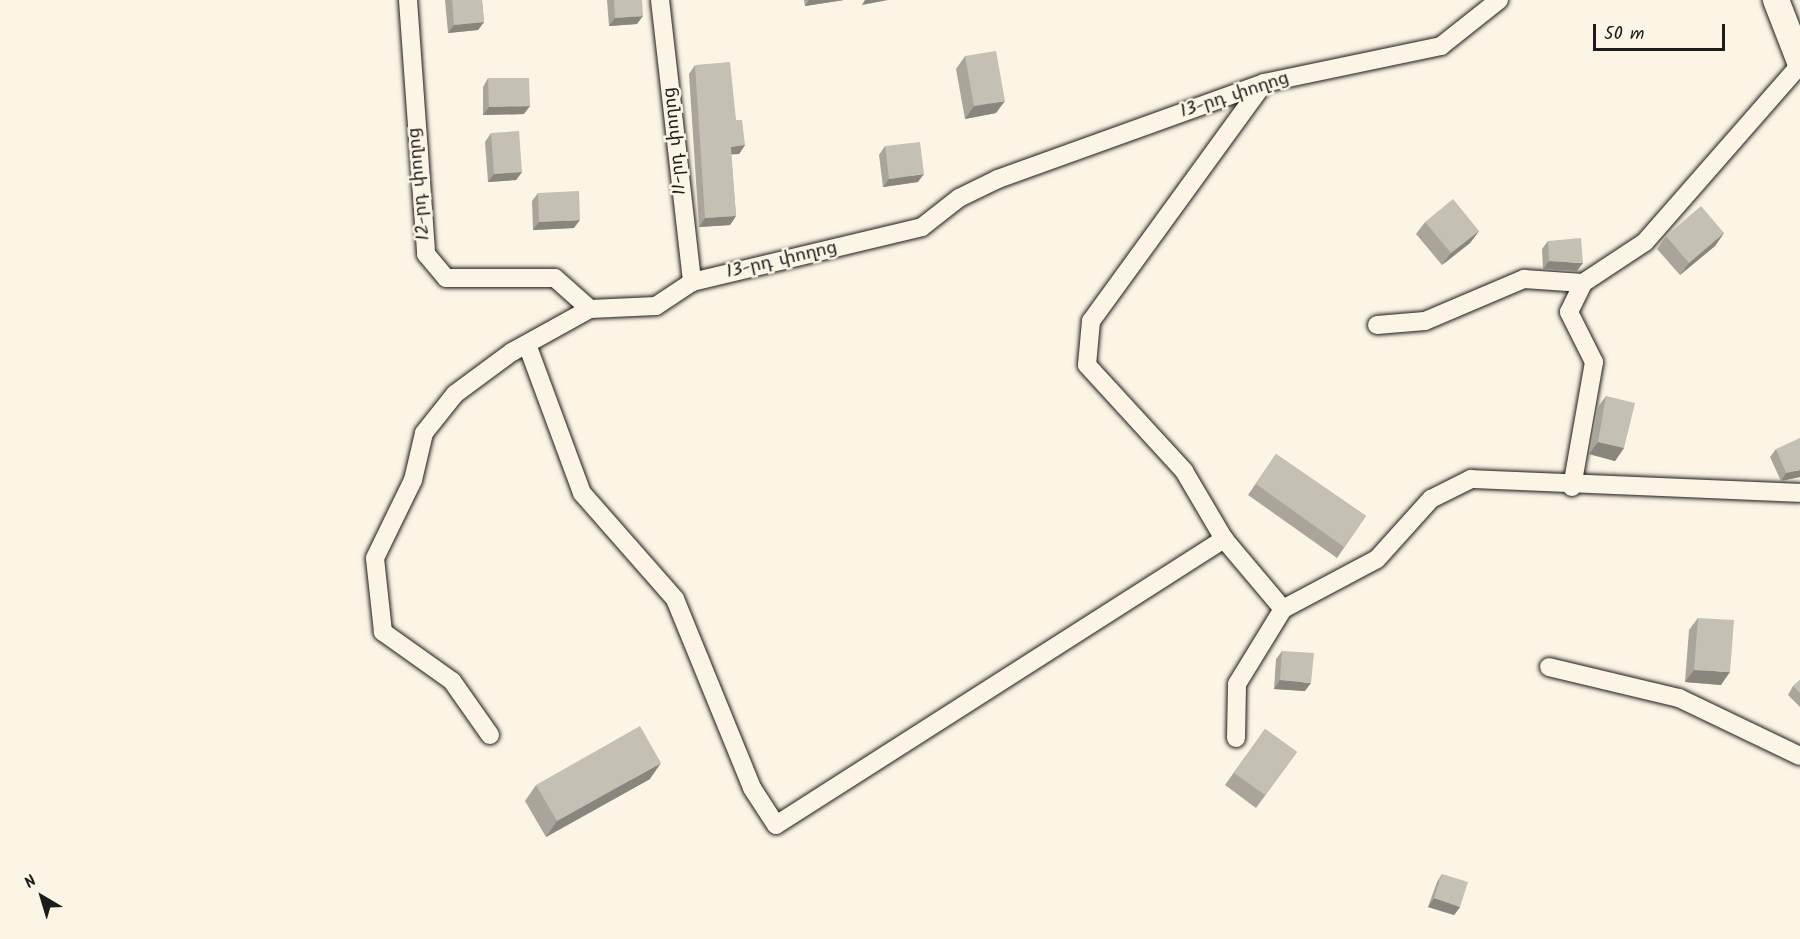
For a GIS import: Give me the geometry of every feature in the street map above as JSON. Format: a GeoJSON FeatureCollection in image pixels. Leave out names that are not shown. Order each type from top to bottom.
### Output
{"type":"FeatureCollection","features":[{"type":"Feature","properties":{"kind":"main road"},"geometry":{"type":"LineString","coordinates":[[1776,0],[1793,26],[1800,64]]}},
{"type":"Feature","properties":{"kind":"street","name":"12-րդ փողոց"},"geometry":{"type":"LineString","coordinates":[[408,0],[426,254],[446,278],[555,278],[590,309]]}},
{"type":"Feature","properties":{"kind":"street","name":"11-րդ փողոց"},"geometry":{"type":"LineString","coordinates":[[660,0],[692,282]]}},
{"type":"Feature","properties":{"kind":"street","name":"13-րդ փողոց"},"geometry":{"type":"LineString","coordinates":[[490,735],[452,681],[383,632],[375,558],[413,480],[424,433],[455,394],[512,352],[528,347],[590,309],[656,306],[692,282],[922,227],[959,198],[998,179],[1264,83],[1441,46],[1499,0]]}},
{"type":"Feature","properties":{"kind":"street"},"geometry":{"type":"LineString","coordinates":[[1572,487],[1594,362],[1569,312],[1583,283],[1646,242],[1800,64]]}},
{"type":"Feature","properties":{"kind":"street"},"geometry":{"type":"LineString","coordinates":[[1264,83],[1091,321],[1087,365],[1184,471],[1224,539],[1283,609]]}},
{"type":"Feature","properties":{"kind":"street"},"geometry":{"type":"LineString","coordinates":[[1377,325],[1425,321],[1524,279],[1583,283]]}},
{"type":"Feature","properties":{"kind":"street"},"geometry":{"type":"LineString","coordinates":[[528,347],[582,493],[675,599],[752,788],[776,825],[1224,539]]}},
{"type":"Feature","properties":{"kind":"street"},"geometry":{"type":"LineString","coordinates":[[1236,738],[1237,684],[1283,609],[1377,558],[1431,499],[1471,479],[1572,487],[1800,493]]}},
{"type":"Feature","properties":{"kind":"street"},"geometry":{"type":"LineString","coordinates":[[1549,667],[1680,699],[1800,756]]}},
{"type":"Feature","properties":{"kind":"building"},"geometry":{"type":"Polygon","coordinates":[[[452,0],[482,0],[484,22],[454,25],[452,0]]]}},
{"type":"Feature","properties":{"kind":"building"},"geometry":{"type":"Polygon","coordinates":[[[614,0],[642,0],[643,16],[615,18],[614,0]]]}},
{"type":"Feature","properties":{"kind":"building"},"geometry":{"type":"Polygon","coordinates":[[[996,51],[1005,101],[974,106],[965,56],[996,51]]]}},
{"type":"Feature","properties":{"kind":"building"},"geometry":{"type":"Polygon","coordinates":[[[730,62],[736,120],[742,120],[745,145],[731,147],[736,216],[705,218],[695,65],[730,62]]]}},
{"type":"Feature","properties":{"kind":"building"},"geometry":{"type":"Polygon","coordinates":[[[488,78],[529,78],[530,106],[489,107],[488,78]]]}},
{"type":"Feature","properties":{"kind":"building"},"geometry":{"type":"Polygon","coordinates":[[[519,131],[522,172],[494,174],[491,133],[519,131]]]}},
{"type":"Feature","properties":{"kind":"building"},"geometry":{"type":"Polygon","coordinates":[[[920,142],[924,174],[889,179],[885,146],[920,142]]]}},
{"type":"Feature","properties":{"kind":"building"},"geometry":{"type":"Polygon","coordinates":[[[579,191],[580,220],[539,222],[538,193],[579,191]]]}},
{"type":"Feature","properties":{"kind":"building"},"geometry":{"type":"Polygon","coordinates":[[[1453,199],[1479,231],[1451,253],[1425,222],[1453,199]]]}},
{"type":"Feature","properties":{"kind":"building"},"geometry":{"type":"Polygon","coordinates":[[[1701,206],[1724,233],[1689,263],[1666,236],[1701,206]]]}},
{"type":"Feature","properties":{"kind":"building"},"geometry":{"type":"Polygon","coordinates":[[[1581,238],[1583,263],[1549,261],[1548,241],[1581,238]]]}},
{"type":"Feature","properties":{"kind":"building"},"geometry":{"type":"Polygon","coordinates":[[[1606,396],[1635,403],[1624,448],[1598,442],[1606,396]]]}},
{"type":"Feature","properties":{"kind":"building"},"geometry":{"type":"Polygon","coordinates":[[[1800,438],[1800,470],[1786,473],[1776,449],[1800,438]]]}},
{"type":"Feature","properties":{"kind":"building"},"geometry":{"type":"Polygon","coordinates":[[[1276,454],[1366,516],[1344,547],[1256,484],[1276,454]]]}},
{"type":"Feature","properties":{"kind":"building"},"geometry":{"type":"Polygon","coordinates":[[[1698,618],[1734,620],[1730,672],[1694,670],[1698,618]]]}},
{"type":"Feature","properties":{"kind":"building"},"geometry":{"type":"Polygon","coordinates":[[[1282,651],[1314,653],[1311,683],[1280,680],[1282,651]]]}},
{"type":"Feature","properties":{"kind":"building"},"geometry":{"type":"Polygon","coordinates":[[[1800,680],[1800,693],[1793,686],[1800,680]]]}},
{"type":"Feature","properties":{"kind":"building"},"geometry":{"type":"Polygon","coordinates":[[[640,726],[661,763],[557,821],[536,785],[640,726]]]}},
{"type":"Feature","properties":{"kind":"building"},"geometry":{"type":"Polygon","coordinates":[[[1265,729],[1297,752],[1265,795],[1234,773],[1265,729]]]}},
{"type":"Feature","properties":{"kind":"building"},"geometry":{"type":"Polygon","coordinates":[[[1442,874],[1468,882],[1460,907],[1434,898],[1442,874]]]}}]}
